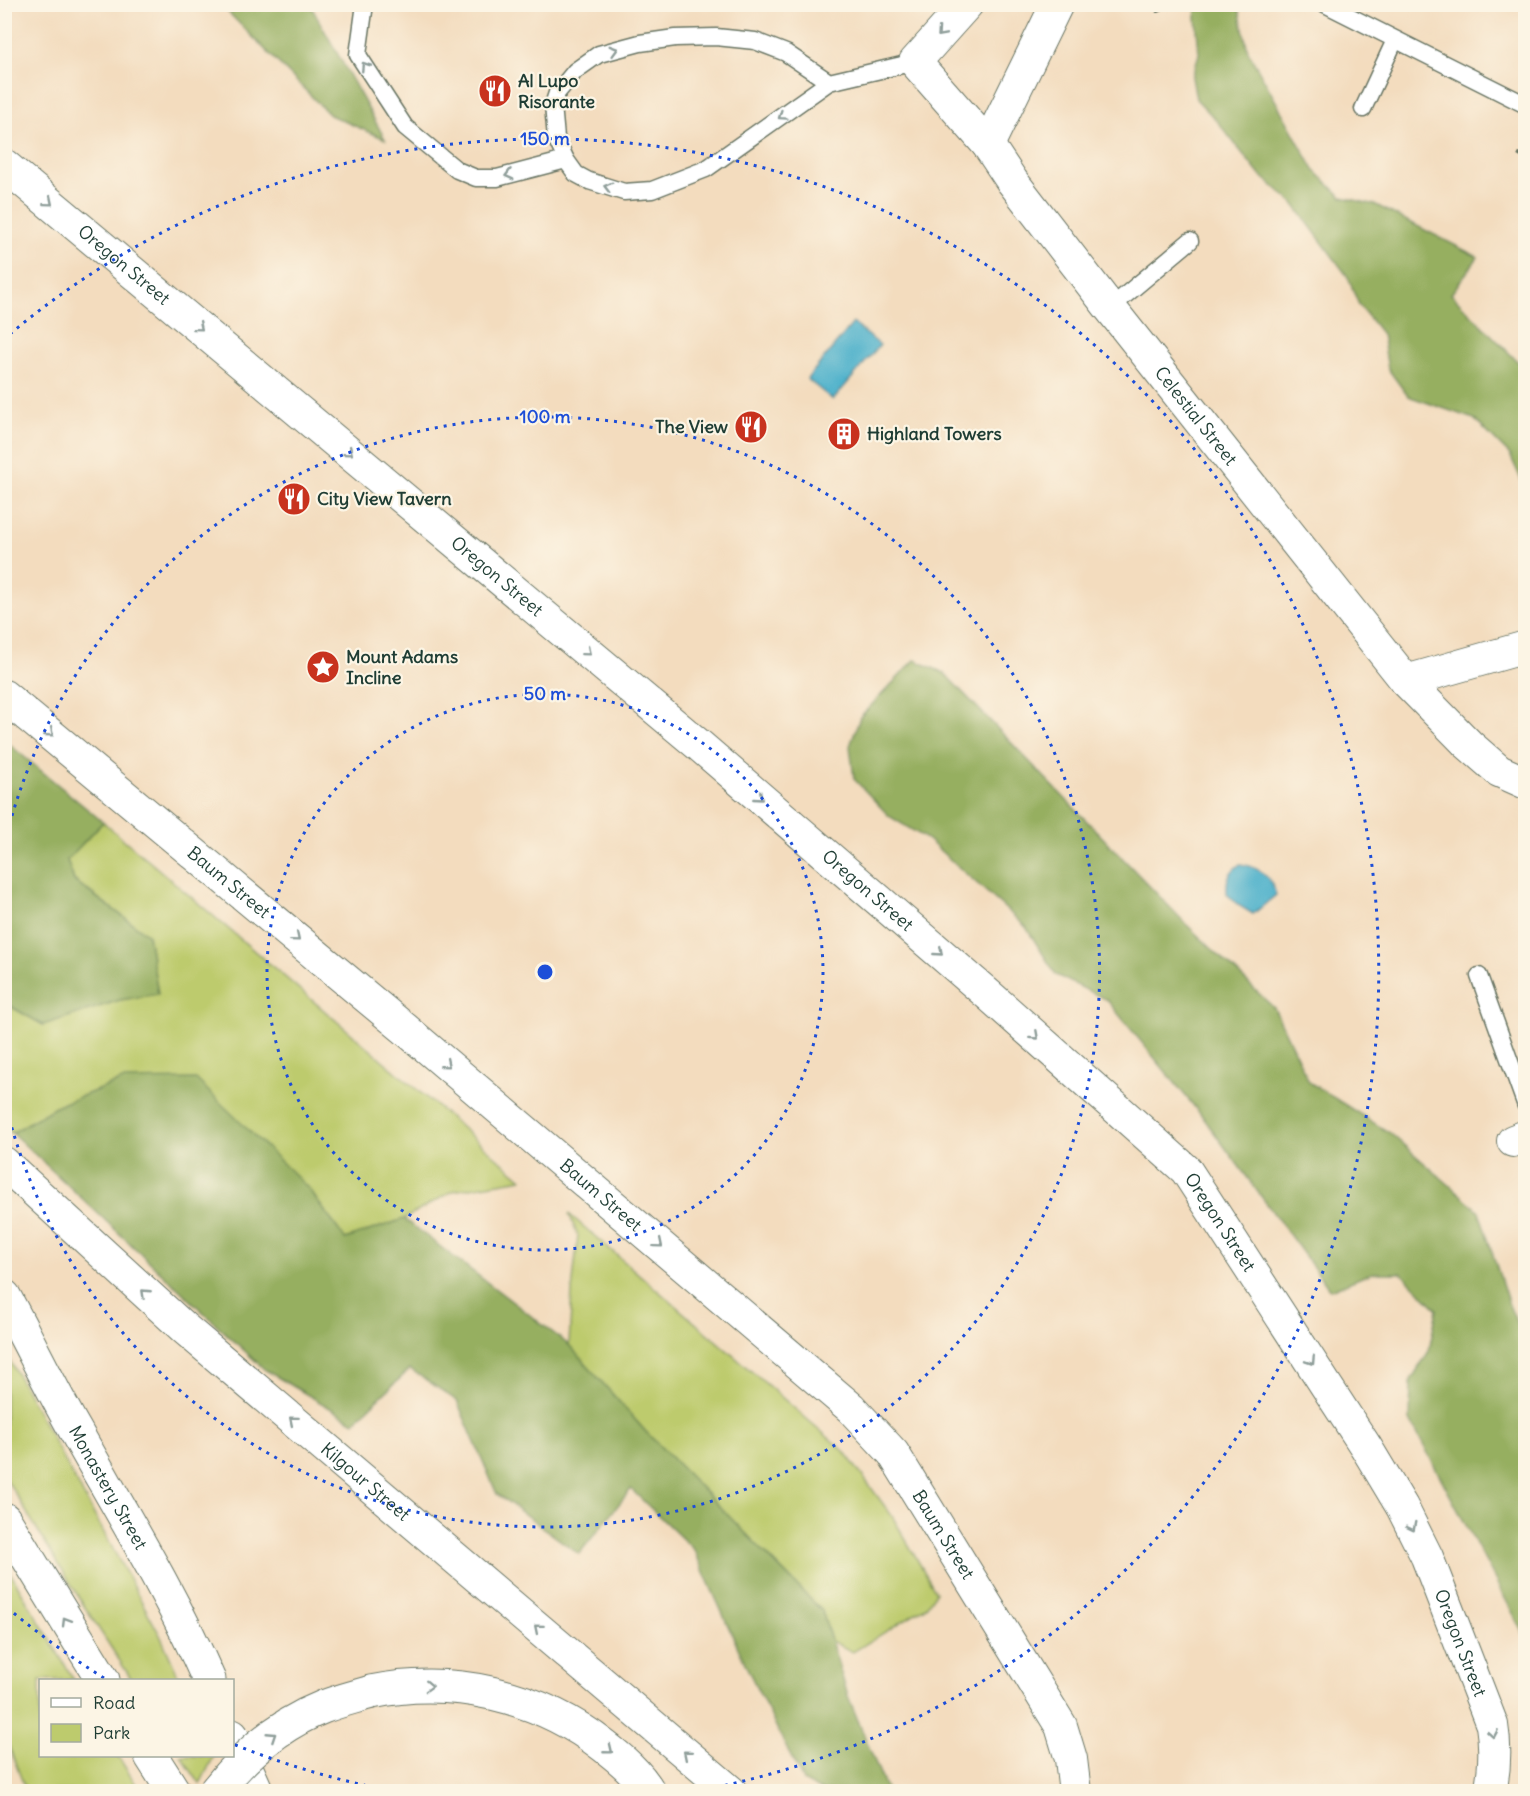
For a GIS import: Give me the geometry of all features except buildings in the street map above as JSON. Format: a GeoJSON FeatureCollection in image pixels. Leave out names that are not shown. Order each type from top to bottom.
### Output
{"type":"FeatureCollection","features":[{"type":"Feature","properties":{"kind":"main road","name":"Monastery Street"},"geometry":{"type":"LineString","coordinates":[[4,1296],[73,1428],[132,1529],[192,1642],[209,1679]]}},
{"type":"Feature","properties":{"kind":"main road"},"geometry":{"type":"LineString","coordinates":[[4,1520],[100,1675]]}},
{"type":"Feature","properties":{"kind":"main road"},"geometry":{"type":"LineString","coordinates":[[215,1791],[255,1749],[283,1729],[322,1707],[371,1692],[398,1687],[456,1687],[522,1700],[559,1716],[596,1739],[628,1766],[649,1791]]}},
{"type":"Feature","properties":{"kind":"main road"},"geometry":{"type":"LineString","coordinates":[[234,1740],[257,1791]]}},
{"type":"Feature","properties":{"kind":"main road"},"geometry":{"type":"LineString","coordinates":[[152,1757],[174,1791]]}},
{"type":"Feature","properties":{"kind":"street"},"geometry":{"type":"LineString","coordinates":[[915,62],[967,4]]}},
{"type":"Feature","properties":{"kind":"street"},"geometry":{"type":"LineString","coordinates":[[988,145],[1057,4]]}},
{"type":"Feature","properties":{"kind":"street","name":"Celestial Street"},"geometry":{"type":"LineString","coordinates":[[915,62],[988,145],[1012,181],[1110,308],[1406,681],[1468,744],[1499,771],[1526,783]]}},
{"type":"Feature","properties":{"kind":"street","name":"Oregon Street"},"geometry":{"type":"LineString","coordinates":[[4,165],[700,746],[991,997],[1186,1170],[1366,1447],[1402,1507],[1427,1557],[1492,1725],[1496,1760],[1490,1791]]}},
{"type":"Feature","properties":{"kind":"street"},"geometry":{"type":"LineString","coordinates":[[1406,681],[1526,647]]}},
{"type":"Feature","properties":{"kind":"street","name":"Baum Street"},"geometry":{"type":"LineString","coordinates":[[4,696],[413,1035],[842,1400],[873,1430],[893,1453],[1061,1725],[1071,1759],[1075,1791]]}},
{"type":"Feature","properties":{"kind":"street","name":"Kilgour Street"},"geometry":{"type":"LineString","coordinates":[[4,1163],[185,1329],[731,1791]]}},
{"type":"Feature","properties":{"kind":"lane"},"geometry":{"type":"LineString","coordinates":[[365,4],[358,55],[405,127],[457,170],[476,178],[497,178],[566,160]]}},
{"type":"Feature","properties":{"kind":"lane"},"geometry":{"type":"LineString","coordinates":[[1325,4],[1526,105]]}},
{"type":"Feature","properties":{"kind":"lane"},"geometry":{"type":"LineString","coordinates":[[830,82],[786,53],[755,41],[716,37],[675,38],[640,43],[600,54],[575,71],[557,93],[553,105],[556,138],[566,160],[576,174],[598,185],[624,192],[652,190],[706,169],[830,82],[915,62]]}},
{"type":"Feature","properties":{"kind":"lane"},"geometry":{"type":"LineString","coordinates":[[1364,109],[1395,40]]}},
{"type":"Feature","properties":{"kind":"lane"},"geometry":{"type":"LineString","coordinates":[[1110,308],[1190,241]]}},
{"type":"Feature","properties":{"kind":"lane"},"geometry":{"type":"LineString","coordinates":[[1479,976],[1526,1106]]}},
{"type":"Feature","properties":{"kind":"path"},"geometry":{"type":"LineString","coordinates":[[1151,4],[1157,11],[1177,4]]}},
{"type":"Feature","properties":{"kind":"path"},"geometry":{"type":"LineString","coordinates":[[1519,157],[1526,144]]}},
{"type":"Feature","properties":{"kind":"green space"},"geometry":{"type":"Polygon","coordinates":[[[221,5],[313,5],[312,8],[385,139],[330,115],[221,5]]]}},
{"type":"Feature","properties":{"kind":"green space"},"geometry":{"type":"Polygon","coordinates":[[[1195,5],[1238,5],[1248,51],[1314,170],[1342,197],[1376,205],[1478,257],[1451,294],[1525,369],[1525,488],[1510,455],[1474,419],[1408,396],[1388,369],[1382,334],[1359,305],[1348,277],[1293,203],[1258,173],[1217,121],[1196,99],[1192,77],[1199,54],[1195,5]]]}},
{"type":"Feature","properties":{"kind":"green space"},"geometry":{"type":"Polygon","coordinates":[[[915,660],[944,673],[1188,926],[1274,1008],[1309,1082],[1390,1133],[1479,1211],[1509,1305],[1525,1342],[1525,1636],[1410,1420],[1411,1380],[1429,1351],[1437,1309],[1401,1273],[1372,1273],[1330,1290],[1202,1116],[1107,1000],[1056,975],[1026,927],[927,839],[889,816],[854,779],[850,746],[860,717],[915,660]]]}},
{"type":"Feature","properties":{"kind":"green space"},"geometry":{"type":"Polygon","coordinates":[[[5,741],[103,822],[67,860],[74,881],[148,935],[158,994],[120,1000],[43,1025],[5,1003],[5,741]]]}},
{"type":"Feature","properties":{"kind":"green space"},"geometry":{"type":"Polygon","coordinates":[[[103,822],[522,1179],[453,1191],[404,1219],[345,1239],[308,1188],[123,1080],[57,1106],[12,1133],[5,1127],[4,1003],[43,1025],[120,1000],[158,994],[148,935],[74,880],[67,860],[103,822]]]}},
{"type":"Feature","properties":{"kind":"green space"},"geometry":{"type":"Polygon","coordinates":[[[196,1079],[308,1188],[345,1239],[404,1219],[569,1345],[646,1432],[822,1611],[848,1696],[887,1791],[822,1791],[803,1781],[748,1670],[694,1550],[631,1489],[579,1554],[497,1494],[457,1401],[410,1369],[354,1422],[265,1370],[12,1133],[57,1106],[123,1080],[196,1079]]]}},
{"type":"Feature","properties":{"kind":"green space"},"geometry":{"type":"Polygon","coordinates":[[[569,1214],[844,1451],[892,1516],[936,1592],[927,1606],[853,1652],[831,1641],[822,1611],[646,1432],[569,1345],[578,1236],[569,1214]]]}},
{"type":"Feature","properties":{"kind":"green space"},"geometry":{"type":"Polygon","coordinates":[[[5,1352],[160,1635],[180,1679],[131,1679],[5,1477],[5,1352]]]}},
{"type":"Feature","properties":{"kind":"green space"},"geometry":{"type":"Polygon","coordinates":[[[5,1564],[73,1679],[39,1679],[39,1757],[119,1757],[140,1791],[26,1791],[5,1736],[5,1564]]]}},
{"type":"Feature","properties":{"kind":"green space"},"geometry":{"type":"Polygon","coordinates":[[[182,1757],[214,1757],[200,1784],[182,1757]]]}},
{"type":"Feature","properties":{"kind":"water"},"geometry":{"type":"Polygon","coordinates":[[[853,323],[880,345],[833,400],[807,379],[853,323]]]}},
{"type":"Feature","properties":{"kind":"water"},"geometry":{"type":"Polygon","coordinates":[[[1240,864],[1253,867],[1268,878],[1276,895],[1253,914],[1238,905],[1227,894],[1229,877],[1240,864]]]}},
{"type":"Feature","properties":{"kind":"place","name":"Al Lupo Risorante"},"geometry":{"type":"Point","coordinates":[495,91]}},
{"type":"Feature","properties":{"kind":"place","name":"The View"},"geometry":{"type":"Point","coordinates":[751,427]}},
{"type":"Feature","properties":{"kind":"place","name":"Highland Towers"},"geometry":{"type":"Point","coordinates":[844,434]}},
{"type":"Feature","properties":{"kind":"place","name":"City View Tavern"},"geometry":{"type":"Point","coordinates":[294,499]}},
{"type":"Feature","properties":{"kind":"place","name":"Mount Adams Incline"},"geometry":{"type":"Point","coordinates":[323,667]}}]}
